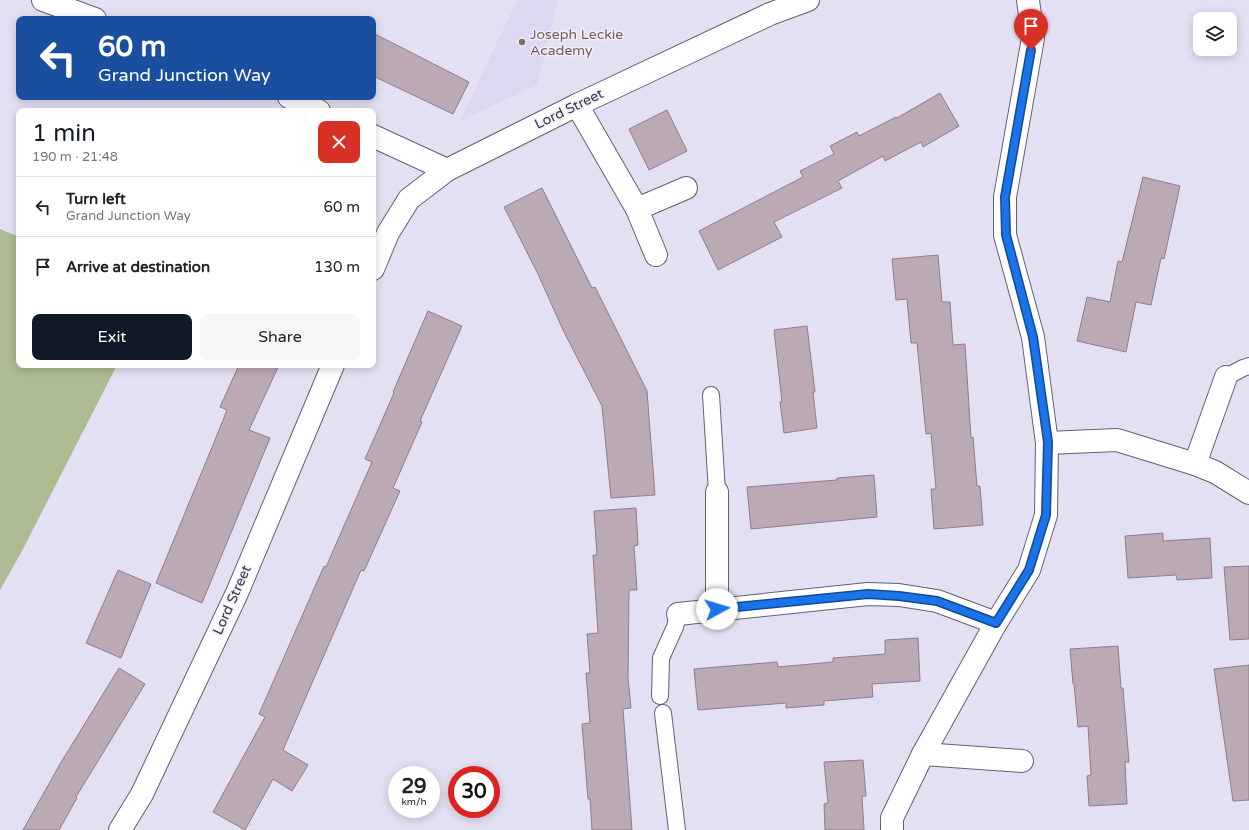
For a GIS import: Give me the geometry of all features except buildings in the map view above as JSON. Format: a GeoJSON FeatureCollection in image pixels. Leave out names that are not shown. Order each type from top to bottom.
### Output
{"type":"FeatureCollection","features":[{"type":"Feature","properties":{"kind":"street"},"geometry":{"type":"LineString","coordinates":[[43,0],[87,16]]}},
{"type":"Feature","properties":{"kind":"street","name":"Lord Street"},"geometry":{"type":"LineString","coordinates":[[376,261],[388,233],[409,200],[447,170],[576,105],[770,14],[808,0]]}},
{"type":"Feature","properties":{"kind":"street"},"geometry":{"type":"LineString","coordinates":[[892,830],[892,818],[923,754],[996,623],[1029,570],[1046,515],[1048,442],[1033,337],[1006,235],[1005,197],[1033,38],[1028,0]]}},
{"type":"Feature","properties":{"kind":"street"},"geometry":{"type":"LineString","coordinates":[[295,100],[313,108]]}},
{"type":"Feature","properties":{"kind":"street"},"geometry":{"type":"LineString","coordinates":[[576,105],[637,209],[656,255]]}},
{"type":"Feature","properties":{"kind":"street"},"geometry":{"type":"LineString","coordinates":[[376,137],[447,170]]}},
{"type":"Feature","properties":{"kind":"street"},"geometry":{"type":"LineString","coordinates":[[637,209],[686,188]]}},
{"type":"Feature","properties":{"kind":"street","name":"Lord Street"},"geometry":{"type":"LineString","coordinates":[[120,830],[142,794],[237,593],[331,368]]}},
{"type":"Feature","properties":{"kind":"street"},"geometry":{"type":"LineString","coordinates":[[1195,464],[1226,377]]}},
{"type":"Feature","properties":{"kind":"street"},"geometry":{"type":"LineString","coordinates":[[1048,442],[1116,440],[1195,464],[1215,472],[1249,493]]}},
{"type":"Feature","properties":{"kind":"street"},"geometry":{"type":"LineString","coordinates":[[717,492],[717,609]]}},
{"type":"Feature","properties":{"kind":"street"},"geometry":{"type":"LineString","coordinates":[[678,614],[868,594],[937,601],[996,623]]}},
{"type":"Feature","properties":{"kind":"street"},"geometry":{"type":"LineString","coordinates":[[923,754],[1022,761]]}},
{"type":"Feature","properties":{"kind":"lane"},"geometry":{"type":"LineString","coordinates":[[1226,377],[1249,366]]}},
{"type":"Feature","properties":{"kind":"lane"},"geometry":{"type":"LineString","coordinates":[[711,395],[717,492]]}},
{"type":"Feature","properties":{"kind":"lane"},"geometry":{"type":"LineString","coordinates":[[660,696],[660,658],[675,628],[678,614]]}},
{"type":"Feature","properties":{"kind":"lane"},"geometry":{"type":"LineString","coordinates":[[663,713],[677,830]]}},
{"type":"Feature","properties":{"kind":"shaded area","name":"Joseph Leckie Academy"},"geometry":{"type":"Polygon","coordinates":[[[517,0],[558,0],[537,85],[460,121],[517,0]]]}},
{"type":"Feature","properties":{"kind":"green space"},"geometry":{"type":"Polygon","coordinates":[[[0,229],[16,236],[16,368],[115,368],[22,551],[0,590],[0,229]]]}},
{"type":"Feature","properties":{"kind":"place","name":"Joseph Leckie Academy"},"geometry":{"type":"Point","coordinates":[522,42]}},
{"type":"Feature","properties":{"kind":"route"},"geometry":{"type":"LineString","coordinates":[[717,609],[868,594],[937,601],[996,623],[1029,570],[1046,515],[1048,442],[1033,337],[1006,235],[1005,197],[1031,50]]}}]}
